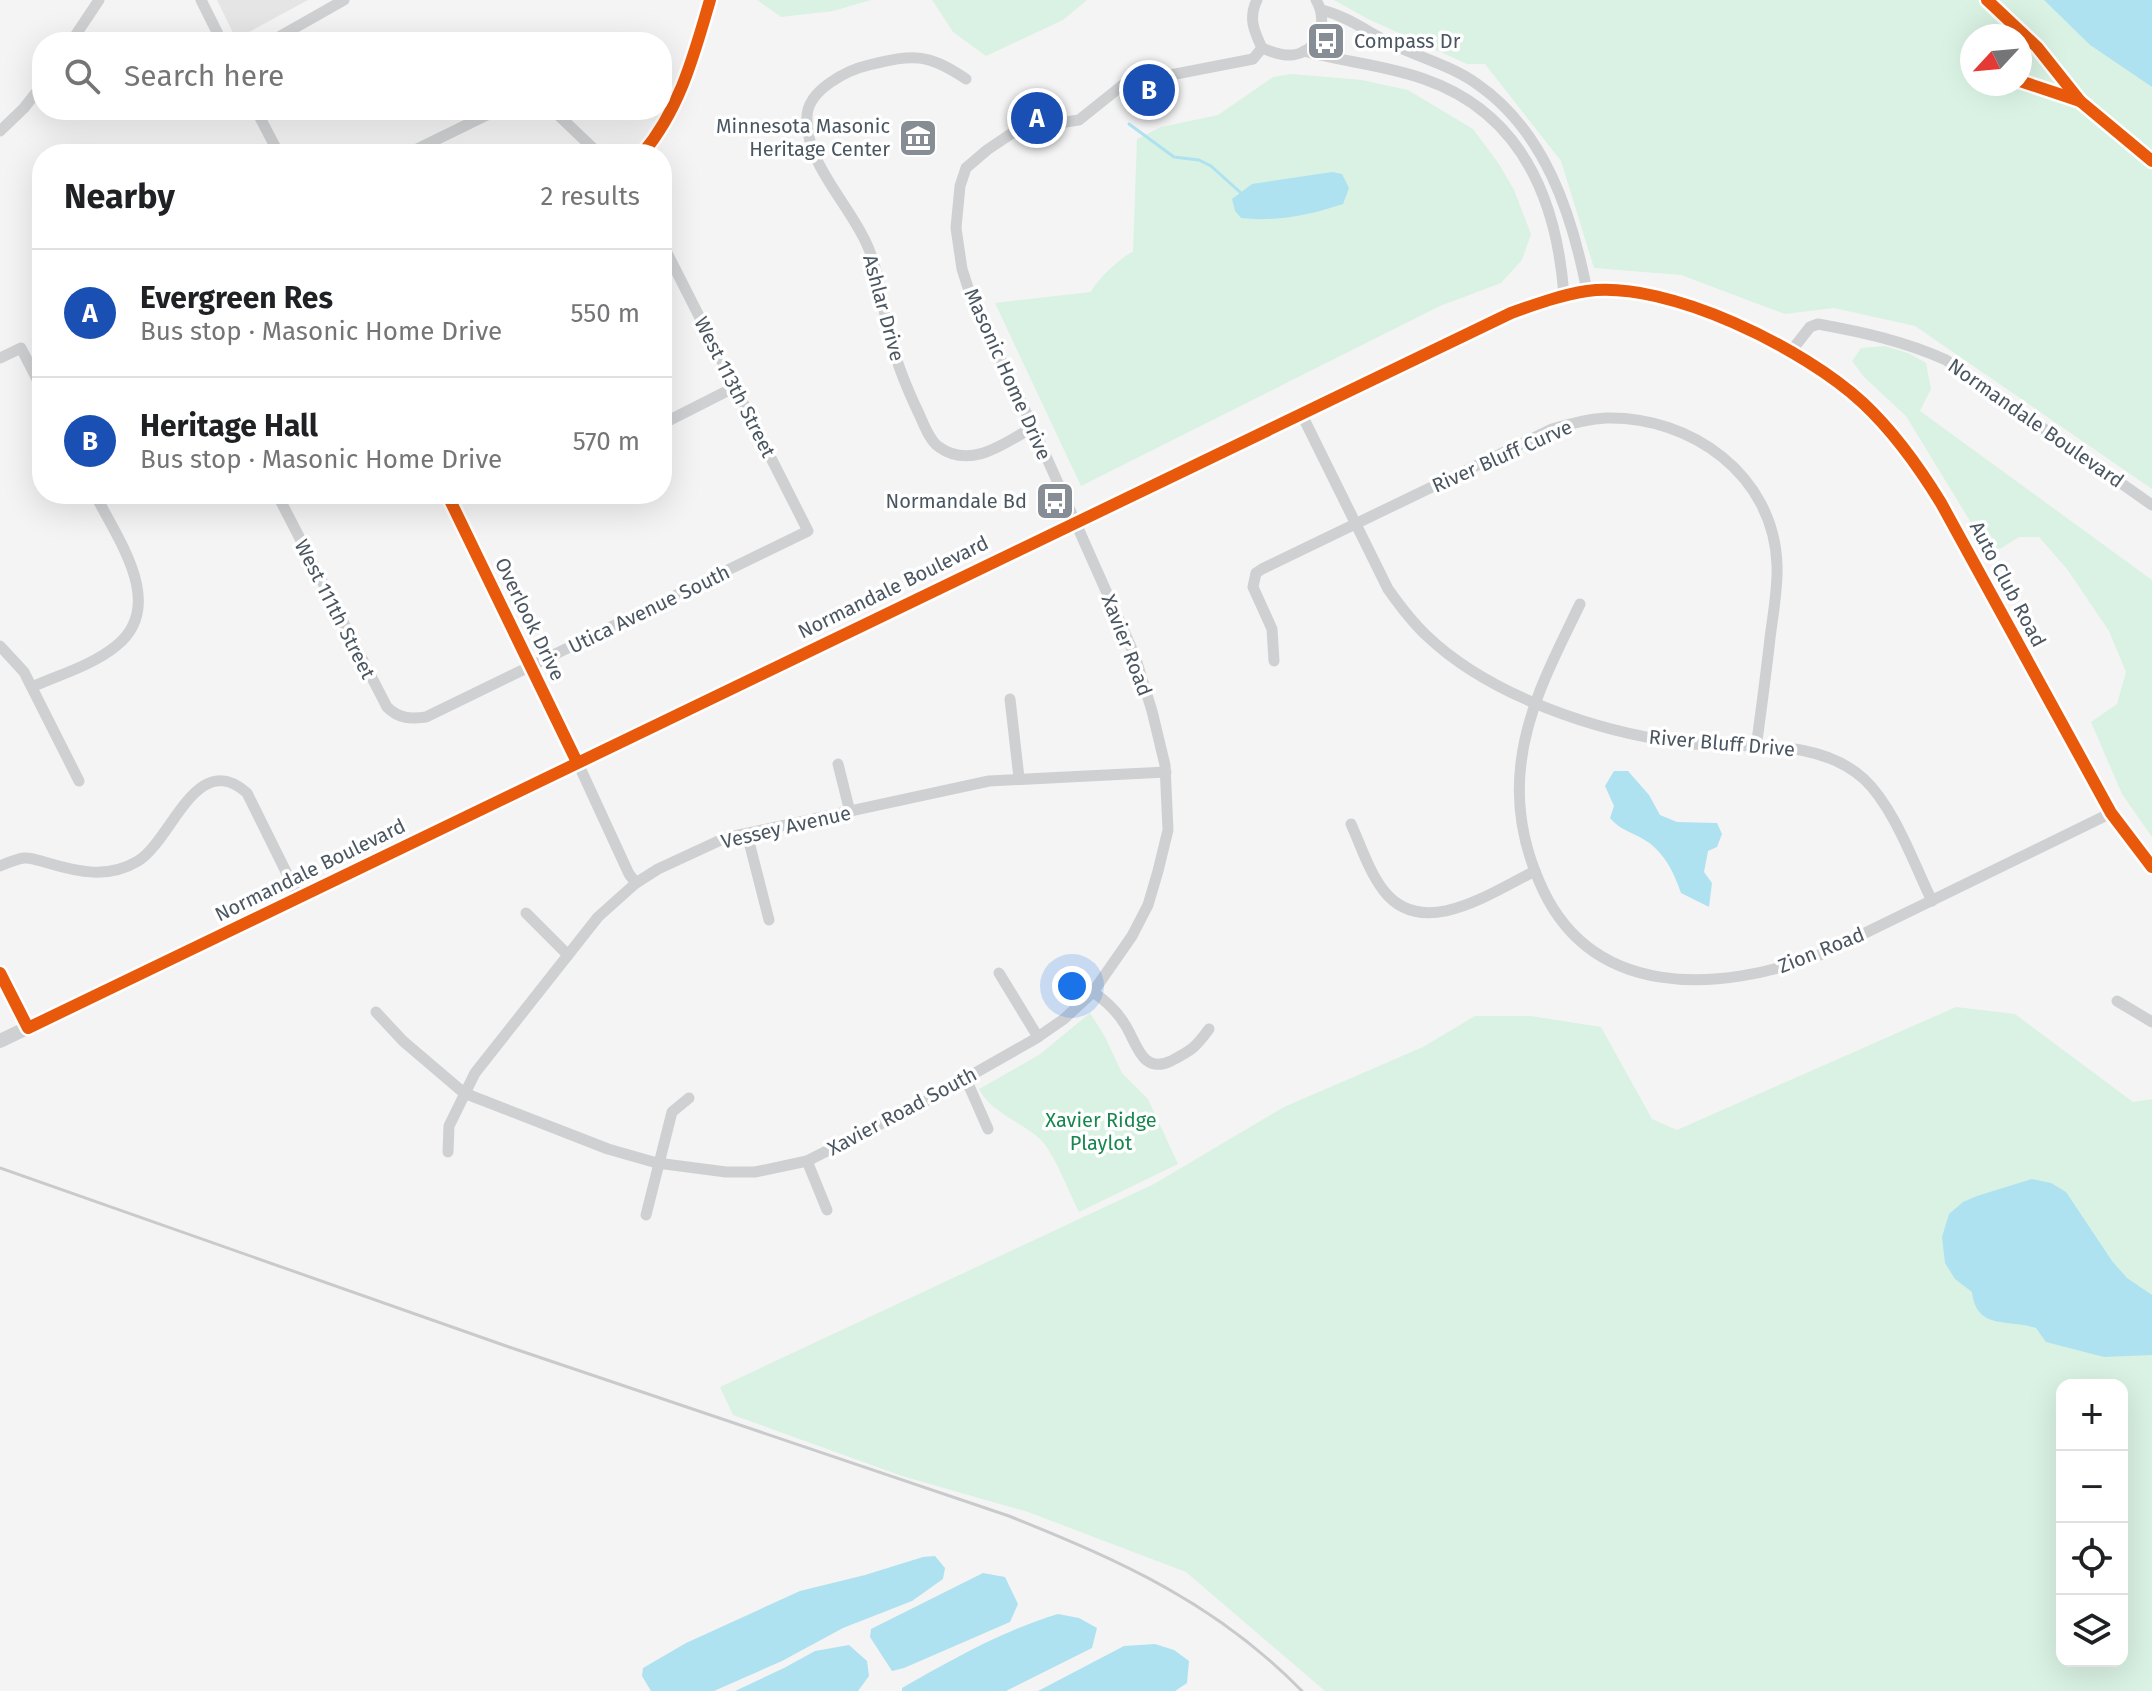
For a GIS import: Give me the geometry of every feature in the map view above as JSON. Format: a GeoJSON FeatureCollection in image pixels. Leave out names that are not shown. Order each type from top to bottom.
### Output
{"type":"FeatureCollection","features":[{"type":"Feature","properties":{"kind":"street"},"geometry":{"type":"LineString","coordinates":[[78,32],[99,0]]}},
{"type":"Feature","properties":{"kind":"street"},"geometry":{"type":"LineString","coordinates":[[201,0],[217,32]]}},
{"type":"Feature","properties":{"kind":"street"},"geometry":{"type":"LineString","coordinates":[[288,32],[344,0]]}},
{"type":"Feature","properties":{"kind":"street"},"geometry":{"type":"LineString","coordinates":[[672,109],[686,80],[710,0]]}},
{"type":"Feature","properties":{"kind":"street"},"geometry":{"type":"LineString","coordinates":[[1257,0],[1252,10],[1252,27],[1262,48],[1288,55],[1304,51],[1315,42],[1322,27],[1319,5]]}},
{"type":"Feature","properties":{"kind":"street"},"geometry":{"type":"LineString","coordinates":[[1319,5],[1392,44],[1476,83],[1504,106],[1538,148],[1560,191],[1587,291]]}},
{"type":"Feature","properties":{"kind":"street","name":"Masonic Home Drive"},"geometry":{"type":"LineString","coordinates":[[1074,522],[990,339],[962,269],[956,228],[957,206],[966,168],[1018,129],[1079,120],[1124,84],[1253,59],[1262,48]]}},
{"type":"Feature","properties":{"kind":"street"},"geometry":{"type":"LineString","coordinates":[[1304,51],[1423,79],[1477,104],[1521,151],[1542,191],[1558,240],[1564,296]]}},
{"type":"Feature","properties":{"kind":"street","name":"Ashlar Drive"},"geometry":{"type":"LineString","coordinates":[[966,79],[928,57],[904,57],[862,66],[831,82],[815,96],[807,114],[812,146],[868,247],[901,369],[913,402],[937,446],[960,456],[983,454],[1033,427]]}},
{"type":"Feature","properties":{"kind":"street"},"geometry":{"type":"LineString","coordinates":[[0,131],[32,98]]}},
{"type":"Feature","properties":{"kind":"street"},"geometry":{"type":"LineString","coordinates":[[261,120],[274,144]]}},
{"type":"Feature","properties":{"kind":"street"},"geometry":{"type":"LineString","coordinates":[[427,144],[477,120]]}},
{"type":"Feature","properties":{"kind":"street"},"geometry":{"type":"LineString","coordinates":[[563,120],[589,144]]}},
{"type":"Feature","properties":{"kind":"street"},"geometry":{"type":"LineString","coordinates":[[650,144],[667,120]]}},
{"type":"Feature","properties":{"kind":"street","name":"West 113th Street"},"geometry":{"type":"LineString","coordinates":[[672,263],[808,531]]}},
{"type":"Feature","properties":{"kind":"street","name":"Normandale Boulevard"},"geometry":{"type":"LineString","coordinates":[[0,1041],[1301,413],[1511,313],[1564,296],[1587,291],[1626,292],[1680,303],[1792,350],[1810,327],[1818,324],[1868,333],[1920,348],[1946,360],[2152,505]]}},
{"type":"Feature","properties":{"kind":"street"},"geometry":{"type":"LineString","coordinates":[[0,358],[21,348],[32,369]]}},
{"type":"Feature","properties":{"kind":"street","name":"Auto Club Road"},"geometry":{"type":"LineString","coordinates":[[1792,350],[1862,402],[1892,432],[1919,466],[2111,813],[2152,867]]}},
{"type":"Feature","properties":{"kind":"street"},"geometry":{"type":"LineString","coordinates":[[672,419],[735,387]]}},
{"type":"Feature","properties":{"kind":"street","name":"River Bluff Drive"},"geometry":{"type":"LineString","coordinates":[[1301,413],[1388,589],[1428,637],[1477,673],[1534,701],[1592,724],[1683,743],[1810,751],[1830,757],[1864,779],[1889,812],[1932,901]]}},
{"type":"Feature","properties":{"kind":"street","name":"River Bluff Curve"},"geometry":{"type":"LineString","coordinates":[[1274,661],[1272,629],[1253,587],[1256,573],[1526,440],[1578,421],[1606,418],[1660,424],[1705,443],[1725,457],[1756,494],[1774,539],[1776,588],[1756,748]]}},
{"type":"Feature","properties":{"kind":"street"},"geometry":{"type":"LineString","coordinates":[[32,687],[117,646],[136,620],[139,587],[100,504]]}},
{"type":"Feature","properties":{"kind":"street","name":"West 111th Street"},"geometry":{"type":"LineString","coordinates":[[282,504],[383,701],[394,714],[402,717]]}},
{"type":"Feature","properties":{"kind":"street","name":"Overlook Drive"},"geometry":{"type":"LineString","coordinates":[[452,504],[636,883]]}},
{"type":"Feature","properties":{"kind":"street","name":"Xavier Road"},"geometry":{"type":"LineString","coordinates":[[1074,522],[1135,656],[1166,772]]}},
{"type":"Feature","properties":{"kind":"street","name":"Utica Avenue South"},"geometry":{"type":"LineString","coordinates":[[402,717],[426,717],[808,531]]}},
{"type":"Feature","properties":{"kind":"street","name":"Zion Road"},"geometry":{"type":"LineString","coordinates":[[1580,604],[1534,701],[1521,764],[1519,797],[1523,830],[1535,871],[1561,921],[1573,937],[1588,949],[1624,968],[1690,980],[1746,976],[1790,966],[1822,954],[2111,813]]}},
{"type":"Feature","properties":{"kind":"street"},"geometry":{"type":"LineString","coordinates":[[0,646],[24,672],[79,781]]}},
{"type":"Feature","properties":{"kind":"street"},"geometry":{"type":"LineString","coordinates":[[1010,699],[1019,778]]}},
{"type":"Feature","properties":{"kind":"street"},"geometry":{"type":"LineString","coordinates":[[838,764],[850,812]]}},
{"type":"Feature","properties":{"kind":"street","name":"Vessey Avenue"},"geometry":{"type":"LineString","coordinates":[[448,1152],[449,1126],[475,1073],[598,917],[636,883],[658,869],[711,844],[747,834],[989,781],[1166,772]]}},
{"type":"Feature","properties":{"kind":"street","name":"Xavier Road South"},"geometry":{"type":"LineString","coordinates":[[376,1012],[403,1041],[464,1093],[608,1149],[657,1163],[726,1172],[755,1172],[807,1161],[966,1079],[1038,1037],[1064,1019],[1093,992],[1119,957],[1148,905],[1168,830],[1166,772]]}},
{"type":"Feature","properties":{"kind":"street"},"geometry":{"type":"LineString","coordinates":[[0,866],[27,857],[84,872],[122,869],[154,848],[203,784],[214,780],[226,781],[247,793],[299,898]]}},
{"type":"Feature","properties":{"kind":"street"},"geometry":{"type":"LineString","coordinates":[[1351,824],[1384,890],[1394,901],[1421,913],[1450,911],[1535,871]]}},
{"type":"Feature","properties":{"kind":"street"},"geometry":{"type":"LineString","coordinates":[[747,834],[769,920]]}},
{"type":"Feature","properties":{"kind":"street"},"geometry":{"type":"LineString","coordinates":[[526,913],[568,955]]}},
{"type":"Feature","properties":{"kind":"street"},"geometry":{"type":"LineString","coordinates":[[0,973],[28,1028]]}},
{"type":"Feature","properties":{"kind":"street"},"geometry":{"type":"LineString","coordinates":[[999,973],[1038,1037]]}},
{"type":"Feature","properties":{"kind":"street"},"geometry":{"type":"LineString","coordinates":[[1093,992],[1117,1013],[1141,1054],[1152,1064],[1161,1065],[1193,1050],[1209,1029]]}},
{"type":"Feature","properties":{"kind":"street"},"geometry":{"type":"LineString","coordinates":[[2117,1001],[2152,1022]]}},
{"type":"Feature","properties":{"kind":"street"},"geometry":{"type":"LineString","coordinates":[[966,1079],[988,1129]]}},
{"type":"Feature","properties":{"kind":"street"},"geometry":{"type":"LineString","coordinates":[[646,1215],[672,1112],[689,1098]]}},
{"type":"Feature","properties":{"kind":"street"},"geometry":{"type":"LineString","coordinates":[[807,1161],[827,1210]]}},
{"type":"Feature","properties":{"kind":"shaded area"},"geometry":{"type":"Polygon","coordinates":[[[217,0],[308,0],[249,32],[233,32],[217,0]]]}},
{"type":"Feature","properties":{"kind":"green space"},"geometry":{"type":"Polygon","coordinates":[[[757,0],[871,0],[833,11],[781,17],[757,0]]]}},
{"type":"Feature","properties":{"kind":"green space"},"geometry":{"type":"Polygon","coordinates":[[[932,0],[1087,0],[1063,20],[986,56],[953,32],[932,0]]]}},
{"type":"Feature","properties":{"kind":"green space"},"geometry":{"type":"Polygon","coordinates":[[[1334,0],[2044,0],[2090,45],[2152,87],[2152,489],[1915,326],[1834,308],[1785,314],[1681,275],[1594,268],[1561,161],[1485,64],[1467,64],[1334,0]]]}},
{"type":"Feature","properties":{"kind":"green space"},"geometry":{"type":"Polygon","coordinates":[[[1291,74],[1362,80],[1408,90],[1473,129],[1514,190],[1531,234],[1522,260],[1501,283],[1440,306],[1081,486],[995,303],[1091,292],[1110,269],[1133,252],[1137,139],[1161,127],[1218,115],[1273,77],[1291,74]]]}},
{"type":"Feature","properties":{"kind":"green space"},"geometry":{"type":"Polygon","coordinates":[[[1885,346],[1926,363],[1931,389],[1920,411],[2152,580],[2152,837],[2122,794],[2091,722],[2117,704],[2126,672],[2109,631],[2067,569],[2039,537],[2019,537],[2000,549],[1984,544],[1906,416],[1864,377],[1852,361],[1861,348],[1885,346]]]}},
{"type":"Feature","properties":{"kind":"green space"},"geometry":{"type":"Polygon","coordinates":[[[1956,1007],[2015,1014],[2133,1102],[2152,1099],[2152,1691],[1325,1691],[1186,1572],[1028,1512],[902,1476],[733,1415],[720,1387],[1154,1184],[1284,1107],[1423,1047],[1475,1016],[1531,1016],[1601,1027],[1652,1119],[1677,1130],[1956,1007]]]}},
{"type":"Feature","properties":{"kind":"green space","name":"Xavier Ridge Playlot"},"geometry":{"type":"Polygon","coordinates":[[[1090,1013],[1122,1073],[1148,1099],[1178,1164],[1079,1212],[1046,1146],[998,1110],[979,1089],[1039,1055],[1090,1013]]]}},
{"type":"Feature","properties":{"kind":"water"},"geometry":{"type":"Polygon","coordinates":[[[2044,0],[2152,0],[2152,87],[2090,45],[2044,0]]]}},
{"type":"Feature","properties":{"kind":"water"},"geometry":{"type":"Polygon","coordinates":[[[1332,172],[1342,174],[1349,188],[1343,204],[1280,218],[1241,218],[1235,211],[1232,199],[1252,184],[1332,172]]]}},
{"type":"Feature","properties":{"kind":"water"},"geometry":{"type":"Polygon","coordinates":[[[1614,771],[1628,771],[1649,795],[1660,815],[1677,822],[1717,823],[1722,834],[1717,847],[1708,851],[1704,872],[1712,883],[1709,907],[1681,893],[1662,855],[1610,818],[1614,806],[1605,786],[1614,771]]]}},
{"type":"Feature","properties":{"kind":"water"},"geometry":{"type":"Polygon","coordinates":[[[2032,1179],[2051,1183],[2066,1192],[2112,1261],[2127,1278],[2152,1295],[2152,1355],[2104,1357],[2046,1342],[2036,1328],[1987,1318],[1975,1304],[1972,1292],[1955,1279],[1945,1263],[1942,1237],[1949,1214],[1963,1202],[1977,1196],[2032,1179]]]}},
{"type":"Feature","properties":{"kind":"water"},"geometry":{"type":"Polygon","coordinates":[[[935,1556],[945,1568],[943,1579],[912,1601],[843,1628],[782,1661],[714,1691],[651,1691],[642,1676],[643,1668],[686,1643],[800,1591],[935,1556]]]}},
{"type":"Feature","properties":{"kind":"water"},"geometry":{"type":"Polygon","coordinates":[[[983,1573],[1005,1577],[1018,1604],[1010,1622],[892,1671],[870,1637],[871,1629],[983,1573]]]}},
{"type":"Feature","properties":{"kind":"water"},"geometry":{"type":"Polygon","coordinates":[[[1058,1614],[1079,1618],[1097,1628],[1092,1648],[1006,1691],[902,1691],[902,1688],[978,1646],[1058,1614]]]}},
{"type":"Feature","properties":{"kind":"water"},"geometry":{"type":"Polygon","coordinates":[[[1155,1644],[1174,1650],[1189,1661],[1187,1683],[1175,1691],[1038,1691],[1124,1646],[1155,1644]]]}},
{"type":"Feature","properties":{"kind":"water"},"geometry":{"type":"Polygon","coordinates":[[[849,1645],[867,1661],[869,1676],[858,1691],[735,1691],[815,1651],[849,1645]]]}},
{"type":"Feature","properties":{"kind":"waterway"},"geometry":{"type":"LineString","coordinates":[[1129,124],[1174,157],[1199,160],[1211,166],[1241,193]]}},
{"type":"Feature","properties":{"kind":"railway"},"geometry":{"type":"LineString","coordinates":[[0,1168],[509,1347],[1009,1516],[1090,1550],[1165,1587],[1236,1633],[1302,1691]]}},
{"type":"Feature","properties":{"kind":"cycle path"},"geometry":{"type":"LineString","coordinates":[[672,108],[710,0]]}},
{"type":"Feature","properties":{"kind":"cycle path"},"geometry":{"type":"LineString","coordinates":[[1987,0],[2037,47],[2080,101]]}},
{"type":"Feature","properties":{"kind":"cycle path"},"geometry":{"type":"LineString","coordinates":[[2032,85],[2080,101],[2152,161]]}},
{"type":"Feature","properties":{"kind":"cycle path"},"geometry":{"type":"LineString","coordinates":[[650,144],[665,120]]}},
{"type":"Feature","properties":{"kind":"cycle path"},"geometry":{"type":"LineString","coordinates":[[0,973],[28,1028],[1511,313],[1587,291],[1620,290],[1656,296],[1734,323],[1807,361],[1838,382],[1874,414],[1905,450],[1941,503],[2111,813],[2152,867]]}},
{"type":"Feature","properties":{"kind":"cycle path"},"geometry":{"type":"LineString","coordinates":[[452,504],[577,762]]}},
{"type":"Feature","properties":{"kind":"place","name":"Compass Dr"},"geometry":{"type":"Point","coordinates":[1326,41]}},
{"type":"Feature","properties":{"kind":"place","name":"Heritage Hall"},"geometry":{"type":"Point","coordinates":[1149,90]}},
{"type":"Feature","properties":{"kind":"place","name":"Evergreen Res"},"geometry":{"type":"Point","coordinates":[1037,118]}},
{"type":"Feature","properties":{"kind":"place","name":"Minnesota Masonic Heritage Center"},"geometry":{"type":"Point","coordinates":[918,138]}},
{"type":"Feature","properties":{"kind":"place","name":"Normandale Bd"},"geometry":{"type":"Point","coordinates":[1055,501]}}]}
